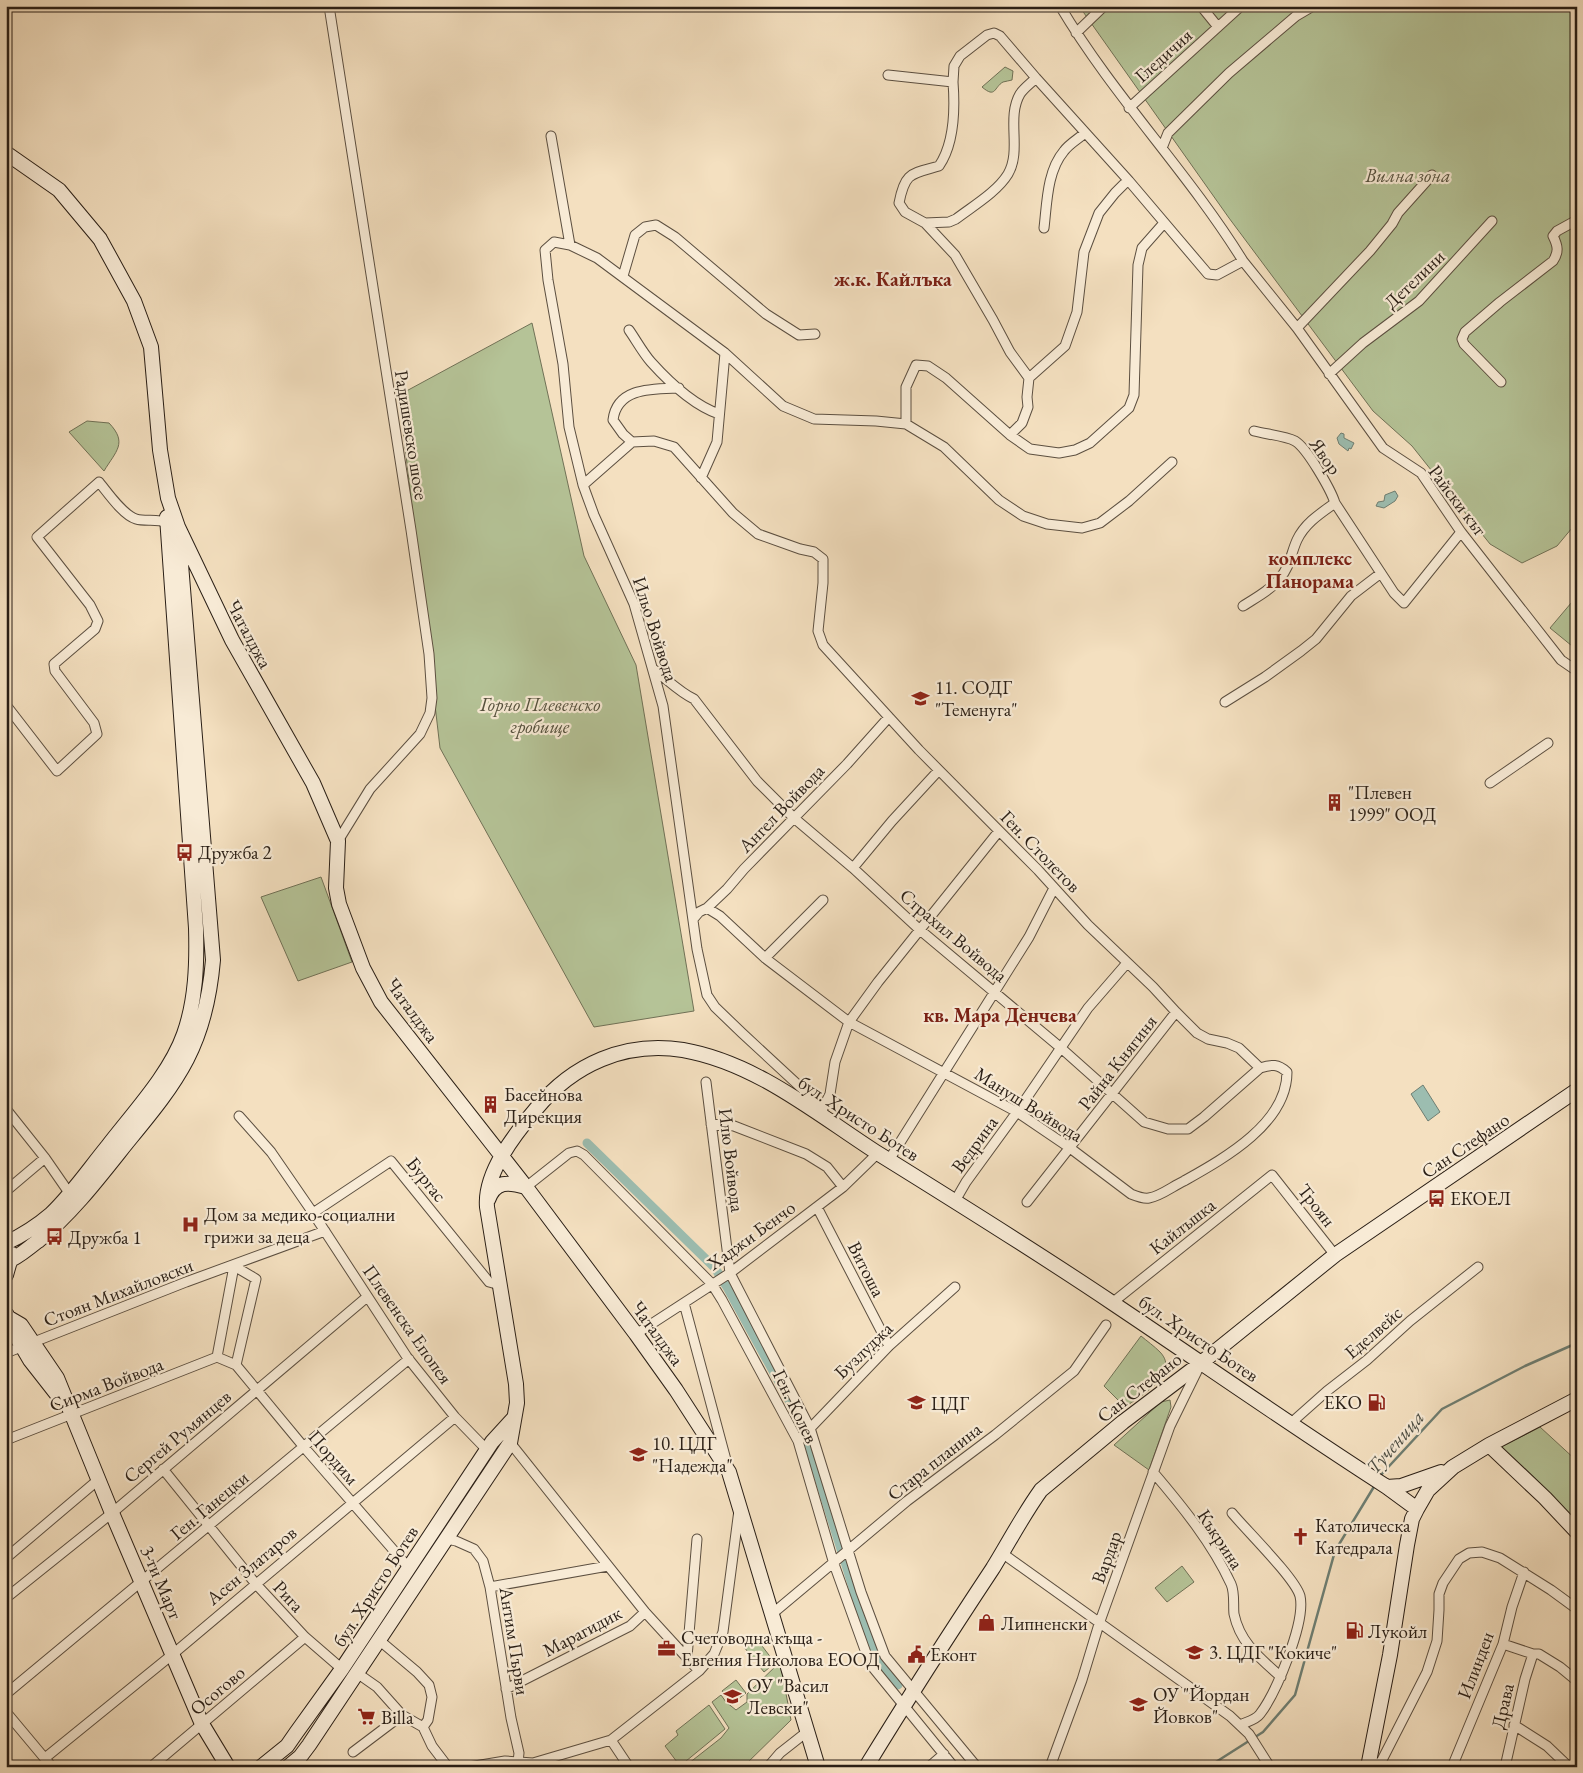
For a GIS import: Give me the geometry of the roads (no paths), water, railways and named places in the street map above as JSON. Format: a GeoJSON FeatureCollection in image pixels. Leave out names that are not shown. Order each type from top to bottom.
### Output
{"type":"FeatureCollection","features":[{"type":"Feature","properties":{"kind":"street","name":"Радишевско шосе"},"geometry":{"type":"LineString","coordinates":[[329,6],[411,530],[429,654],[432,698],[430,713],[420,734],[370,789],[338,841]]}},
{"type":"Feature","properties":{"kind":"street","name":"Райски кът"},"geometry":{"type":"LineString","coordinates":[[1060,6],[1076,33],[1129,108],[1209,210],[1243,261],[1297,328],[1383,448],[1421,473],[1461,532],[1561,660],[1577,671]]}},
{"type":"Feature","properties":{"kind":"street"},"geometry":{"type":"LineString","coordinates":[[1076,33],[1104,6]]}},
{"type":"Feature","properties":{"kind":"street"},"geometry":{"type":"LineString","coordinates":[[1201,6],[1218,27]]}},
{"type":"Feature","properties":{"kind":"street","name":"Гледичия"},"geometry":{"type":"LineString","coordinates":[[1129,108],[1241,6]]}},
{"type":"Feature","properties":{"kind":"street"},"geometry":{"type":"LineString","coordinates":[[1162,148],[1168,133],[1229,73],[1296,16],[1313,6]]}},
{"type":"Feature","properties":{"kind":"street"},"geometry":{"type":"LineString","coordinates":[[1029,378],[1010,352],[994,320],[955,255],[925,223],[905,212],[899,203],[905,182],[911,174],[939,166],[946,155],[952,132],[953,82],[951,63],[987,34],[994,33],[1000,36],[1208,274],[1216,275],[1243,261]]}},
{"type":"Feature","properties":{"kind":"street"},"geometry":{"type":"LineString","coordinates":[[888,75],[953,82]]}},
{"type":"Feature","properties":{"kind":"street"},"geometry":{"type":"LineString","coordinates":[[925,223],[949,222],[956,219],[1001,183],[1009,172],[1012,162],[1014,119],[1019,95],[1036,78]]}},
{"type":"Feature","properties":{"kind":"street"},"geometry":{"type":"LineString","coordinates":[[1044,228],[1049,190],[1055,166],[1064,151],[1085,133]]}},
{"type":"Feature","properties":{"kind":"street"},"geometry":{"type":"LineString","coordinates":[[551,136],[570,245],[597,258],[623,276],[725,353],[783,406],[814,419],[906,424],[944,447],[999,500],[1023,516],[1047,524],[1082,528],[1100,523],[1129,501],[1172,462]]}},
{"type":"Feature","properties":{"kind":"street"},"geometry":{"type":"LineString","coordinates":[[6,153],[59,190],[100,239],[134,301],[151,347],[160,450],[172,525],[196,928],[196,966],[191,1007],[184,1035],[172,1060],[51,1230],[8,1261]]}},
{"type":"Feature","properties":{"kind":"street"},"geometry":{"type":"LineString","coordinates":[[1297,328],[1370,251],[1392,224],[1398,213],[1432,175]]}},
{"type":"Feature","properties":{"kind":"street"},"geometry":{"type":"LineString","coordinates":[[1010,435],[1022,422],[1028,407],[1029,378],[1064,346],[1077,312],[1084,252],[1099,213],[1115,193],[1124,184],[1129,182]]}},
{"type":"Feature","properties":{"kind":"street"},"geometry":{"type":"LineString","coordinates":[[1500,382],[1464,344],[1462,339],[1465,332],[1500,302],[1553,262],[1558,254],[1558,244],[1553,236],[1557,231],[1577,220]]}},
{"type":"Feature","properties":{"kind":"street","name":"Детелини"},"geometry":{"type":"LineString","coordinates":[[1329,374],[1364,343],[1420,301],[1492,221]]}},
{"type":"Feature","properties":{"kind":"street"},"geometry":{"type":"LineString","coordinates":[[906,424],[906,387],[916,365],[928,366],[946,378],[1010,435],[1030,449],[1059,453],[1075,450],[1090,443],[1129,408],[1134,395],[1138,265],[1142,248],[1164,223]]}},
{"type":"Feature","properties":{"kind":"street"},"geometry":{"type":"LineString","coordinates":[[623,276],[635,235],[645,227],[656,225],[675,237],[766,314],[799,335],[816,334]]}},
{"type":"Feature","properties":{"kind":"street","name":"Ильо Войвода"},"geometry":{"type":"LineString","coordinates":[[570,245],[554,242],[545,250],[548,280],[563,364],[569,427],[583,485],[594,515],[634,604],[663,706],[697,948],[707,995],[715,1007],[823,1112]]}},
{"type":"Feature","properties":{"kind":"street"},"geometry":{"type":"LineString","coordinates":[[629,330],[650,362],[705,409],[719,414]]}},
{"type":"Feature","properties":{"kind":"street"},"geometry":{"type":"LineString","coordinates":[[583,485],[632,442],[654,441],[674,447],[700,478],[718,442],[719,414],[724,387],[723,365],[725,353]]}},
{"type":"Feature","properties":{"kind":"street"},"geometry":{"type":"LineString","coordinates":[[632,442],[623,434],[613,420],[614,409],[621,401],[641,390],[679,388]]}},
{"type":"Feature","properties":{"kind":"street","name":"Явор"},"geometry":{"type":"LineString","coordinates":[[1254,431],[1295,440],[1332,492],[1335,502],[1394,593],[1404,603],[1461,532]]}},
{"type":"Feature","properties":{"kind":"street","name":"Ген. Столетов"},"geometry":{"type":"LineString","coordinates":[[700,478],[733,513],[758,534],[814,552],[823,559],[823,582],[818,631],[823,645],[939,770],[1088,925],[1153,987],[1176,1012],[1198,1033],[1208,1039],[1239,1048],[1260,1068]]}},
{"type":"Feature","properties":{"kind":"street"},"geometry":{"type":"LineString","coordinates":[[6,705],[57,771],[97,734],[94,723],[55,672],[54,664],[95,629],[98,621],[90,605],[37,537],[99,482],[129,516],[137,520],[160,520],[172,525]]}},
{"type":"Feature","properties":{"kind":"street"},"geometry":{"type":"LineString","coordinates":[[1243,606],[1273,586],[1289,565],[1303,529],[1335,502]]}},
{"type":"Feature","properties":{"kind":"street","name":"Чаталджа"},"geometry":{"type":"LineString","coordinates":[[172,525],[243,662],[313,783],[338,841],[336,888],[339,904],[363,968],[381,1002],[526,1186],[636,1334],[676,1390],[729,1472]]}},
{"type":"Feature","properties":{"kind":"street"},"geometry":{"type":"LineString","coordinates":[[1225,702],[1302,651],[1316,639],[1351,596],[1381,573]]}},
{"type":"Feature","properties":{"kind":"street","name":"Страхил Войвода"},"geometry":{"type":"LineString","coordinates":[[653,669],[672,683],[682,694],[694,699],[757,782],[794,818],[853,868],[920,930],[1061,1048],[1144,1122],[1168,1130],[1188,1129],[1204,1118],[1260,1068]]}},
{"type":"Feature","properties":{"kind":"street","name":"Ангел Войвода"},"geometry":{"type":"LineString","coordinates":[[694,918],[699,912],[707,908],[847,764],[889,717]]}},
{"type":"Feature","properties":{"kind":"street"},"geometry":{"type":"LineString","coordinates":[[1490,783],[1548,743]]}},
{"type":"Feature","properties":{"kind":"street"},"geometry":{"type":"LineString","coordinates":[[853,868],[892,821],[939,770]]}},
{"type":"Feature","properties":{"kind":"street"},"geometry":{"type":"LineString","coordinates":[[823,1112],[830,1094],[835,1062],[849,1022],[878,982],[999,831]]}},
{"type":"Feature","properties":{"kind":"street","name":"Хаджи Бенчо"},"geometry":{"type":"LineString","coordinates":[[636,1334],[721,1279],[883,1156],[943,1072],[1028,937],[1054,888]]}},
{"type":"Feature","properties":{"kind":"street"},"geometry":{"type":"LineString","coordinates":[[766,958],[823,900]]}},
{"type":"Feature","properties":{"kind":"street","name":"Мануш Войвода"},"geometry":{"type":"LineString","coordinates":[[707,908],[720,916],[766,958],[849,1022],[1017,1112],[1070,1148],[1131,1194],[1142,1198],[1149,1198],[1201,1171],[1248,1140],[1270,1118],[1285,1090],[1287,1072],[1281,1066],[1271,1064],[1260,1068]]}},
{"type":"Feature","properties":{"kind":"street","name":"Ведрина"},"geometry":{"type":"LineString","coordinates":[[955,1201],[966,1182],[1017,1112],[1088,1008],[1127,963]]}},
{"type":"Feature","properties":{"kind":"street","name":"Райна Княгиня"},"geometry":{"type":"LineString","coordinates":[[1027,1202],[1176,1012]]}},
{"type":"Feature","properties":{"kind":"street","name":"бул. Христо Ботев"},"geometry":{"type":"LineString","coordinates":[[288,1767],[304,1762],[357,1673],[510,1443],[517,1403],[516,1384],[487,1207],[488,1187],[502,1157],[536,1109],[564,1081],[619,1052],[649,1048],[682,1050],[720,1060],[760,1078],[823,1112],[883,1156],[1112,1302],[1385,1485],[1416,1509]]}},
{"type":"Feature","properties":{"kind":"street","name":"Илю Войвода"},"geometry":{"type":"LineString","coordinates":[[706,1082],[711,1124],[721,1279]]}},
{"type":"Feature","properties":{"kind":"street","name":"Сан Стефано"},"geometry":{"type":"LineString","coordinates":[[866,1767],[1041,1490],[1123,1422],[1201,1363],[1335,1255],[1577,1090]]}},
{"type":"Feature","properties":{"kind":"street"},"geometry":{"type":"LineString","coordinates":[[6,1109],[45,1158],[73,1199]]}},
{"type":"Feature","properties":{"kind":"street","name":"Плевенска Епопея"},"geometry":{"type":"LineString","coordinates":[[239,1116],[271,1152],[409,1359],[455,1417],[487,1450]]}},
{"type":"Feature","properties":{"kind":"street"},"geometry":{"type":"LineString","coordinates":[[711,1124],[734,1126],[806,1154],[827,1167],[844,1187]]}},
{"type":"Feature","properties":{"kind":"street","name":"Ген. Колев"},"geometry":{"type":"LineString","coordinates":[[526,1186],[569,1153],[577,1151],[584,1155],[721,1279],[809,1429],[848,1552],[885,1656],[977,1767]]}},
{"type":"Feature","properties":{"kind":"street"},"geometry":{"type":"LineString","coordinates":[[6,1191],[45,1158]]}},
{"type":"Feature","properties":{"kind":"street","name":"Бургас"},"geometry":{"type":"LineString","coordinates":[[313,1213],[391,1160],[489,1282],[500,1284]]}},
{"type":"Feature","properties":{"kind":"street","name":"Троян"},"geometry":{"type":"LineString","coordinates":[[1272,1175],[1335,1255]]}},
{"type":"Feature","properties":{"kind":"street","name":"Кайлъшка"},"geometry":{"type":"LineString","coordinates":[[1112,1302],[1272,1175]]}},
{"type":"Feature","properties":{"kind":"street"},"geometry":{"type":"LineString","coordinates":[[487,1207],[490,1194],[500,1185],[511,1183],[526,1186]]}},
{"type":"Feature","properties":{"kind":"street"},"geometry":{"type":"LineString","coordinates":[[6,1243],[34,1228],[73,1199]]}},
{"type":"Feature","properties":{"kind":"street","name":"Витоша"},"geometry":{"type":"LineString","coordinates":[[817,1207],[889,1346]]}},
{"type":"Feature","properties":{"kind":"street","name":"Стоян Михайловски"},"geometry":{"type":"LineString","coordinates":[[6,1352],[186,1282],[234,1266],[325,1231]]}},
{"type":"Feature","properties":{"kind":"street"},"geometry":{"type":"LineString","coordinates":[[6,1275],[8,1261],[19,1237]]}},
{"type":"Feature","properties":{"kind":"street"},"geometry":{"type":"LineString","coordinates":[[217,1357],[234,1266],[256,1279],[236,1365]]}},
{"type":"Feature","properties":{"kind":"street","name":"Еделвейс"},"geometry":{"type":"LineString","coordinates":[[1291,1423],[1327,1391],[1367,1360],[1410,1321],[1478,1267]]}},
{"type":"Feature","properties":{"kind":"street","name":"Ген. Колев"},"geometry":{"type":"LineString","coordinates":[[721,1279],[722,1300],[799,1439],[870,1664],[954,1767]]}},
{"type":"Feature","properties":{"kind":"street","name":"Бузлуджа"},"geometry":{"type":"LineString","coordinates":[[799,1439],[889,1346],[955,1287]]}},
{"type":"Feature","properties":{"kind":"street","name":"Сергей Румянцев"},"geometry":{"type":"LineString","coordinates":[[6,1598],[112,1513],[367,1297]]}},
{"type":"Feature","properties":{"kind":"street","name":"Чаталджа"},"geometry":{"type":"LineString","coordinates":[[684,1303],[729,1472],[818,1767]]}},
{"type":"Feature","properties":{"kind":"street","name":"3-ти Март"},"geometry":{"type":"LineString","coordinates":[[8,1316],[21,1325],[28,1344],[57,1378],[98,1480],[202,1724],[228,1767]]}},
{"type":"Feature","properties":{"kind":"street","name":"Стара планина"},"geometry":{"type":"LineString","coordinates":[[772,1614],[837,1562],[907,1500],[995,1435],[1074,1371],[1106,1325]]}},
{"type":"Feature","properties":{"kind":"street","name":"Пордим"},"geometry":{"type":"LineString","coordinates":[[217,1357],[236,1365],[256,1391],[409,1568]]}},
{"type":"Feature","properties":{"kind":"street","name":"Сирма Войвода"},"geometry":{"type":"LineString","coordinates":[[6,1440],[71,1412],[217,1357]]}},
{"type":"Feature","properties":{"kind":"street","name":"Ген. Ганецки"},"geometry":{"type":"LineString","coordinates":[[6,1694],[409,1359]]}},
{"type":"Feature","properties":{"kind":"street","name":"Вардар"},"geometry":{"type":"LineString","coordinates":[[1050,1767],[1170,1426],[1201,1363]]}},
{"type":"Feature","properties":{"kind":"street"},"geometry":{"type":"LineString","coordinates":[[1577,1399],[1489,1445],[1453,1467],[1428,1490],[1416,1509],[1407,1545],[1390,1656],[1368,1766],[1381,1762],[1427,1672],[1435,1652],[1438,1636],[1438,1594],[1453,1566],[1459,1559],[1469,1553],[1482,1552],[1500,1558],[1524,1572],[1577,1610]]}},
{"type":"Feature","properties":{"kind":"street","name":"Асен Златаров"},"geometry":{"type":"LineString","coordinates":[[45,1758],[173,1654],[255,1583],[455,1417]]}},
{"type":"Feature","properties":{"kind":"street","name":"бул. Христо Ботев"},"geometry":{"type":"LineString","coordinates":[[261,1767],[287,1746],[342,1669],[487,1450],[500,1432],[513,1419]]}},
{"type":"Feature","properties":{"kind":"street"},"geometry":{"type":"LineString","coordinates":[[500,1432],[645,1612],[699,1671]]}},
{"type":"Feature","properties":{"kind":"street"},"geometry":{"type":"LineString","coordinates":[[1489,1445],[1545,1498],[1577,1532]]}},
{"type":"Feature","properties":{"kind":"street"},"geometry":{"type":"LineString","coordinates":[[1385,1485],[1401,1486],[1453,1467]]}},
{"type":"Feature","properties":{"kind":"street","name":"Рига"},"geometry":{"type":"LineString","coordinates":[[163,1469],[255,1583],[305,1636],[342,1669]]}},
{"type":"Feature","properties":{"kind":"street","name":"Къкрина"},"geometry":{"type":"LineString","coordinates":[[1153,1472],[1206,1542],[1232,1586],[1234,1614],[1241,1636],[1256,1655],[1281,1677]]}},
{"type":"Feature","properties":{"kind":"street","name":"Сергей Румянцев"},"geometry":{"type":"LineString","coordinates":[[6,1558],[98,1480]]}},
{"type":"Feature","properties":{"kind":"street"},"geometry":{"type":"LineString","coordinates":[[469,1767],[505,1762],[519,1765],[533,1763],[611,1740],[699,1671],[714,1654],[723,1632],[739,1505]]}},
{"type":"Feature","properties":{"kind":"street"},"geometry":{"type":"LineString","coordinates":[[450,1506],[463,1515]]}},
{"type":"Feature","properties":{"kind":"street"},"geometry":{"type":"LineString","coordinates":[[1232,1513],[1292,1582],[1300,1596],[1300,1612],[1294,1642],[1281,1677],[1259,1716],[1240,1725]]}},
{"type":"Feature","properties":{"kind":"street","name":"Антим Първи"},"geometry":{"type":"LineString","coordinates":[[447,1539],[474,1549],[484,1561],[490,1587],[511,1718],[519,1753],[519,1765]]}},
{"type":"Feature","properties":{"kind":"street"},"geometry":{"type":"LineString","coordinates":[[687,1657],[697,1539]]}},
{"type":"Feature","properties":{"kind":"street"},"geometry":{"type":"LineString","coordinates":[[1002,1553],[1230,1716],[1249,1734],[1270,1767]]}},
{"type":"Feature","properties":{"kind":"street"},"geometry":{"type":"LineString","coordinates":[[490,1587],[608,1566]]}},
{"type":"Feature","properties":{"kind":"street","name":"Илинден"},"geometry":{"type":"LineString","coordinates":[[1452,1767],[1503,1644],[1512,1607],[1524,1572]]}},
{"type":"Feature","properties":{"kind":"street","name":"Марагидик"},"geometry":{"type":"LineString","coordinates":[[506,1689],[630,1626],[645,1612]]}},
{"type":"Feature","properties":{"kind":"street","name":"Осогово"},"geometry":{"type":"LineString","coordinates":[[151,1767],[305,1636]]}},
{"type":"Feature","properties":{"kind":"street"},"geometry":{"type":"LineString","coordinates":[[379,1640],[417,1672],[429,1685],[432,1697],[428,1720],[423,1727]]}},
{"type":"Feature","properties":{"kind":"street"},"geometry":{"type":"LineString","coordinates":[[1503,1644],[1533,1654],[1539,1654],[1560,1667],[1577,1681]]}},
{"type":"Feature","properties":{"kind":"street","name":"Драва"},"geometry":{"type":"LineString","coordinates":[[1505,1767],[1524,1680],[1533,1654]]}},
{"type":"Feature","properties":{"kind":"street"},"geometry":{"type":"LineString","coordinates":[[357,1673],[377,1687],[402,1715],[423,1727],[432,1746],[448,1767]]}},
{"type":"Feature","properties":{"kind":"street"},"geometry":{"type":"LineString","coordinates":[[6,1712],[52,1767]]}},
{"type":"Feature","properties":{"kind":"street"},"geometry":{"type":"LineString","coordinates":[[353,1752],[402,1715]]}},
{"type":"Feature","properties":{"kind":"street"},"geometry":{"type":"LineString","coordinates":[[1514,1724],[1547,1746],[1569,1767]]}},
{"type":"Feature","properties":{"kind":"street"},"geometry":{"type":"LineString","coordinates":[[768,1767],[780,1753],[808,1730]]}},
{"type":"Feature","properties":{"kind":"street"},"geometry":{"type":"LineString","coordinates":[[611,1740],[629,1767]]}},
{"type":"Feature","properties":{"kind":"street"},"geometry":{"type":"LineString","coordinates":[[287,1746],[304,1762]]}},
{"type":"Feature","properties":{"kind":"street"},"geometry":{"type":"LineString","coordinates":[[929,1767],[944,1754]]}},
{"type":"Feature","properties":{"kind":"waterway"},"geometry":{"type":"LineString","coordinates":[[587,1143],[715,1268],[727,1287],[802,1424],[859,1607],[881,1666],[898,1685]]}},
{"type":"Feature","properties":{"kind":"waterway","name":"Тученица"},"geometry":{"type":"LineString","coordinates":[[1380,1476],[1442,1409],[1525,1366],[1577,1343]]}},
{"type":"Feature","properties":{"kind":"waterway","name":"Тученица"},"geometry":{"type":"LineString","coordinates":[[1208,1767],[1263,1732],[1295,1695],[1335,1551],[1375,1485]]}},
{"type":"Feature","properties":{"kind":"place","name":"11. СОДГ \"Теменуга\""},"geometry":{"type":"Point","coordinates":[921,698]}},
{"type":"Feature","properties":{"kind":"place","name":"\"Плевен 1999\" ООД"},"geometry":{"type":"Point","coordinates":[1334,803]}},
{"type":"Feature","properties":{"kind":"place","name":"Дружба 2"},"geometry":{"type":"Point","coordinates":[184,852]}},
{"type":"Feature","properties":{"kind":"place","name":"Басейнова Дирекция"},"geometry":{"type":"Point","coordinates":[490,1105]}},
{"type":"Feature","properties":{"kind":"place","name":"ЕКОЕЛ"},"geometry":{"type":"Point","coordinates":[1436,1198]}},
{"type":"Feature","properties":{"kind":"place","name":"Дом за медико-социални грижи за деца"},"geometry":{"type":"Point","coordinates":[190,1225]}},
{"type":"Feature","properties":{"kind":"place","name":"Дружба 1"},"geometry":{"type":"Point","coordinates":[54,1237]}},
{"type":"Feature","properties":{"kind":"place","name":"EKO"},"geometry":{"type":"Point","coordinates":[1376,1402]}},
{"type":"Feature","properties":{"kind":"place","name":"ЦДГ"},"geometry":{"type":"Point","coordinates":[917,1403]}},
{"type":"Feature","properties":{"kind":"place","name":"10. ЦДГ \"Надежда\""},"geometry":{"type":"Point","coordinates":[638,1454]}},
{"type":"Feature","properties":{"kind":"place","name":"Католическа Катедрала"},"geometry":{"type":"Point","coordinates":[1301,1536]}},
{"type":"Feature","properties":{"kind":"place","name":"Липненски"},"geometry":{"type":"Point","coordinates":[987,1623]}},
{"type":"Feature","properties":{"kind":"place","name":"Лукойл"},"geometry":{"type":"Point","coordinates":[1354,1631]}},
{"type":"Feature","properties":{"kind":"place","name":"Счетоводна къща - Евгения Николова ЕООД"},"geometry":{"type":"Point","coordinates":[667,1648]}},
{"type":"Feature","properties":{"kind":"place","name":"3. ЦДГ \"Кокиче\""},"geometry":{"type":"Point","coordinates":[1195,1652]}},
{"type":"Feature","properties":{"kind":"place","name":"Еконт"},"geometry":{"type":"Point","coordinates":[916,1654]}},
{"type":"Feature","properties":{"kind":"place","name":"ОУ \"Васил Левски\""},"geometry":{"type":"Point","coordinates":[733,1696]}},
{"type":"Feature","properties":{"kind":"place","name":"ОУ \"Йордан Йовков\""},"geometry":{"type":"Point","coordinates":[1139,1705]}},
{"type":"Feature","properties":{"kind":"place","name":"Billa"},"geometry":{"type":"Point","coordinates":[367,1717]}},
{"type":"Feature","properties":{"kind":"district","name":"ж.к. Кайлъка"},"geometry":{"type":"Point","coordinates":[893,279]}},
{"type":"Feature","properties":{"kind":"district","name":"комплекс Панорама"},"geometry":{"type":"Point","coordinates":[1310,570]}},
{"type":"Feature","properties":{"kind":"district","name":"кв. Мара Денчева"},"geometry":{"type":"Point","coordinates":[1000,1015]}},
{"type":"Feature","properties":{"kind":"park label","name":"Вилна зона"},"geometry":{"type":"Point","coordinates":[1408,175]}},
{"type":"Feature","properties":{"kind":"park label","name":"Горно Плевенско гробище"},"geometry":{"type":"Point","coordinates":[540,715]}}]}
